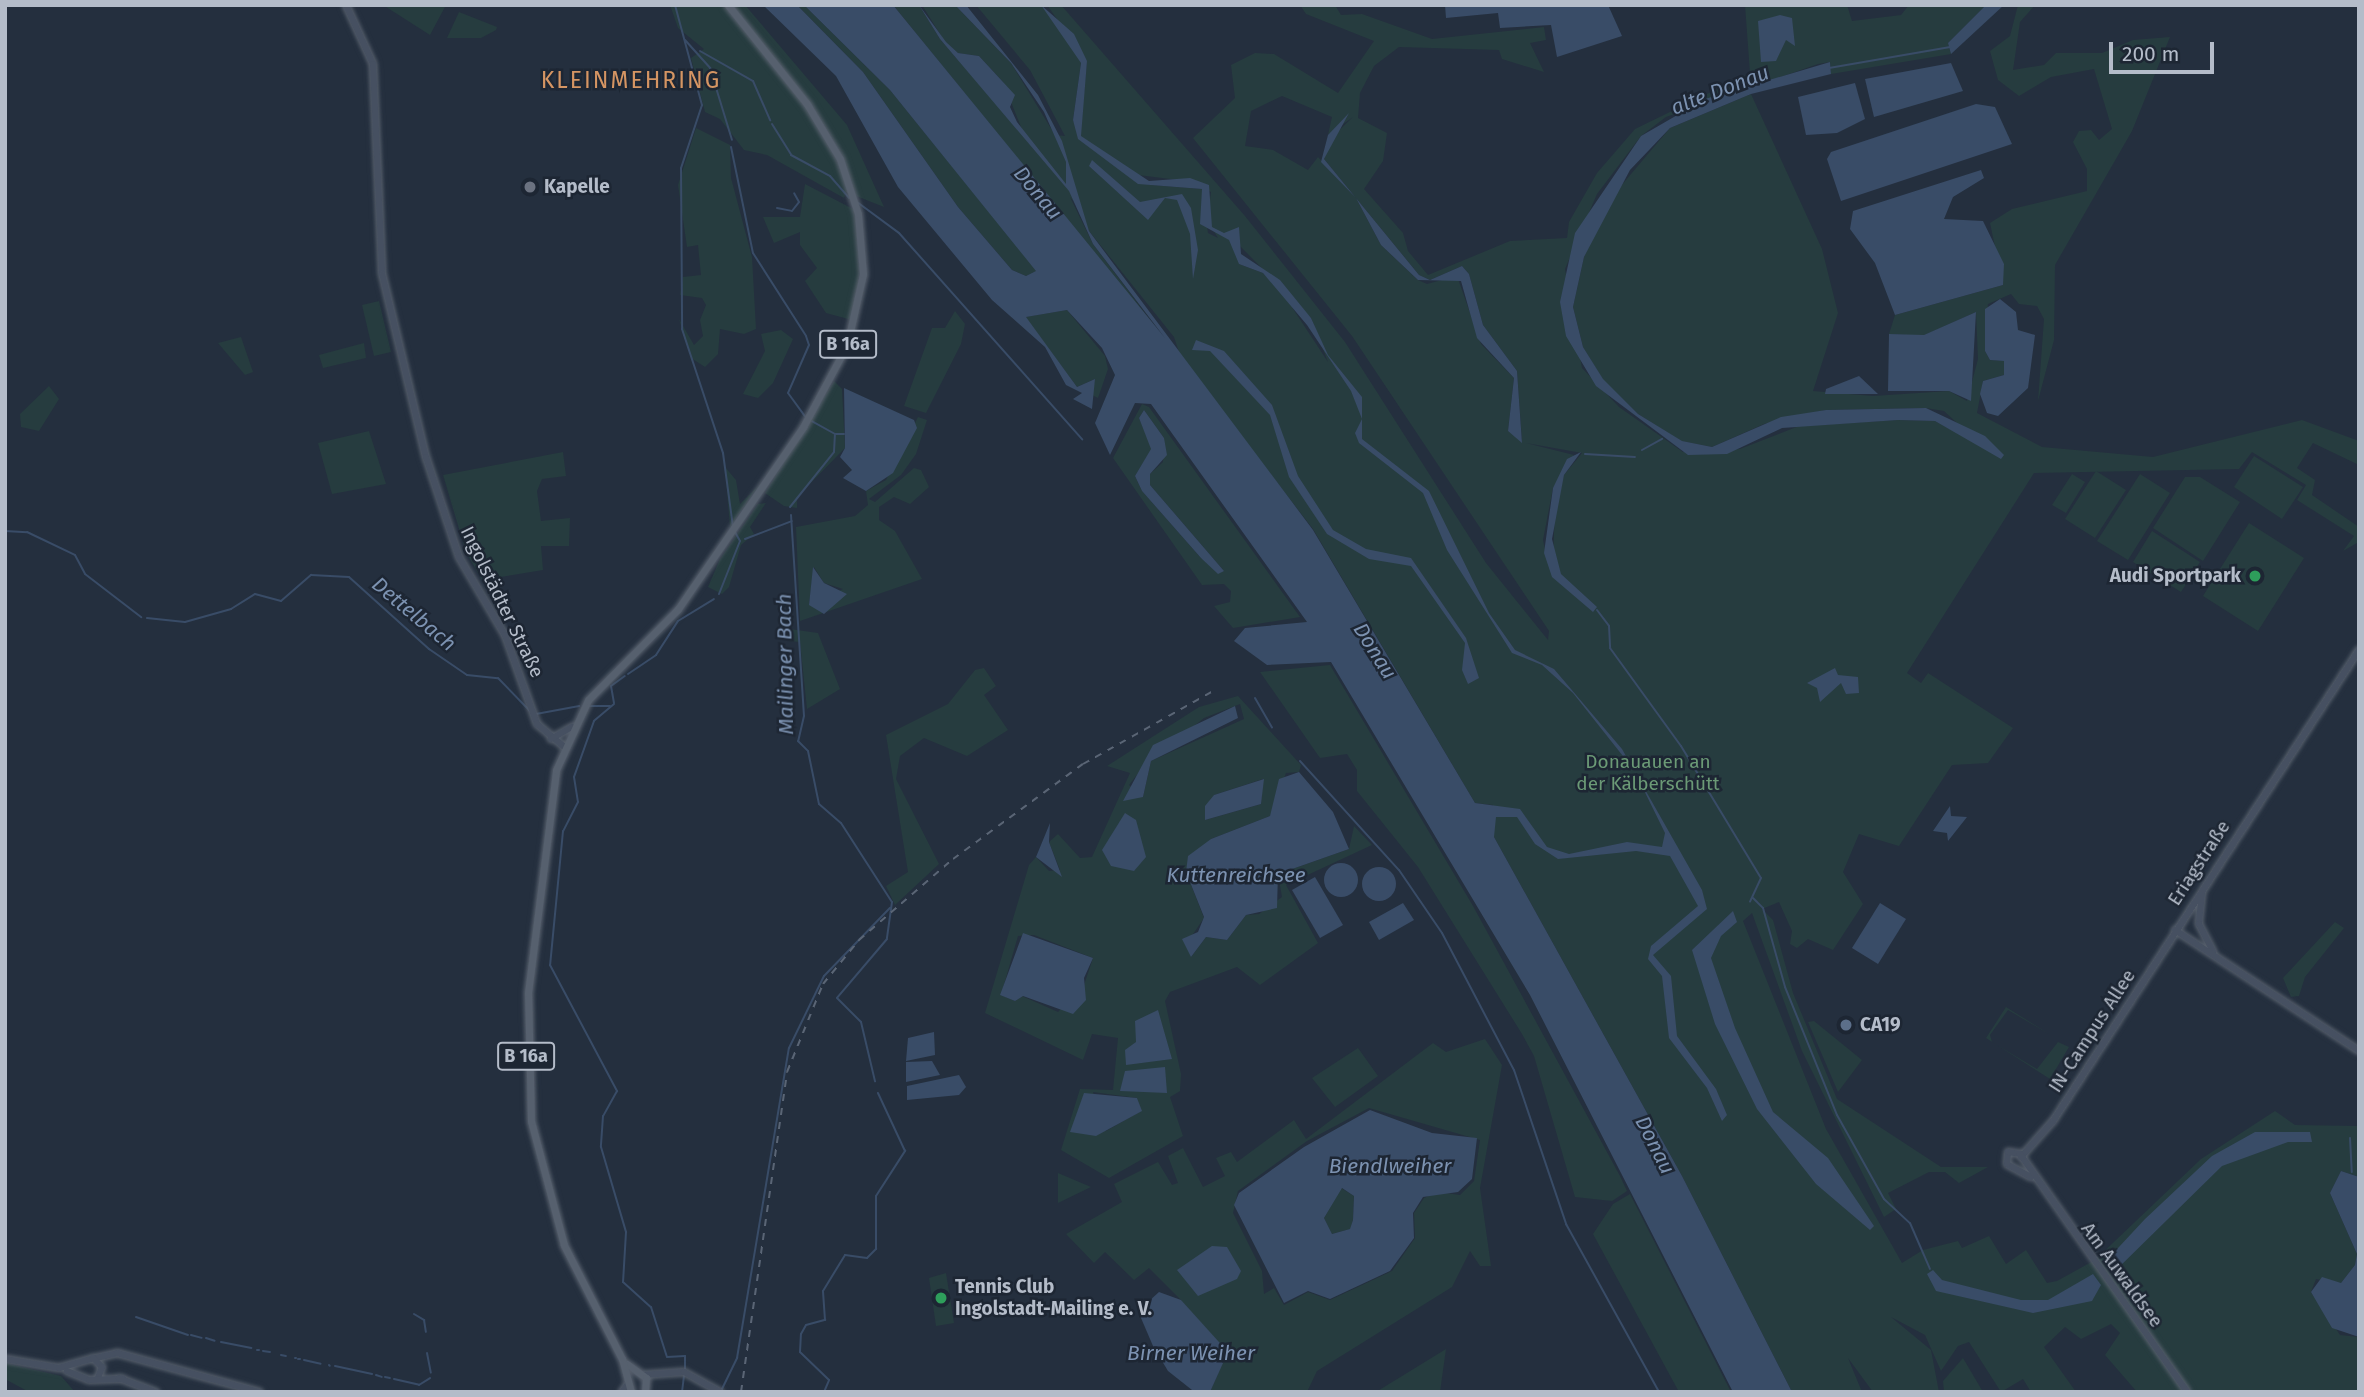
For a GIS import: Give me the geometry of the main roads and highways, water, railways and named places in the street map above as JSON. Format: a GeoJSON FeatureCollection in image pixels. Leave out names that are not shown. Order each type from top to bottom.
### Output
{"type":"FeatureCollection","features":[{"type":"Feature","properties":{"kind":"main road","name":"B 16a"},"geometry":{"type":"LineString","coordinates":[[629,1385],[622,1359],[550,1208],[528,1100],[528,993],[549,807],[563,746],[572,727],[597,690],[678,609],[759,496],[833,378],[854,326],[863,274],[858,210],[853,191],[818,121],[728,5]]}},
{"type":"Feature","properties":{"kind":"main road","name":"B 16a"},"geometry":{"type":"LineString","coordinates":[[622,1359],[640,1375]]}},
{"type":"Feature","properties":{"kind":"main road"},"geometry":{"type":"LineString","coordinates":[[629,1385],[640,1375],[647,1389]]}},
{"type":"Feature","properties":{"kind":"water","name":"Donau"},"geometry":{"type":"Polygon","coordinates":[[[763,5],[797,5],[863,72],[958,207],[1012,270],[1026,276],[1036,271],[890,90],[804,5],[893,5],[1165,338],[1093,244],[1069,191],[940,39],[919,5],[946,42],[958,53],[979,56],[1015,95],[1010,107],[1017,122],[1066,184],[1066,162],[1044,112],[1011,63],[955,5],[966,5],[1038,95],[1062,141],[1089,231],[1313,530],[1475,803],[1520,809],[1547,847],[1569,854],[1627,842],[1662,847],[1665,833],[1635,771],[1702,890],[1707,909],[1653,955],[1671,976],[1677,1036],[1716,1089],[1727,1115],[1722,1121],[1707,1088],[1669,1038],[1662,976],[1648,959],[1651,946],[1698,906],[1670,856],[1636,851],[1558,859],[1535,844],[1517,817],[1496,817],[1494,837],[1682,1176],[1792,1392],[1733,1392],[1530,995],[1331,662],[1267,665],[1234,641],[1245,628],[1307,622],[1151,404],[1135,403],[1110,455],[1095,423],[1115,375],[1102,348],[1067,310],[1026,317],[1077,387],[1095,379],[1092,409],[1073,399],[1082,393],[1066,385],[1045,347],[992,300],[898,187],[836,76],[763,5]]]}},
{"type":"Feature","properties":{"kind":"water"},"geometry":{"type":"Polygon","coordinates":[[[1041,5],[1074,34],[1087,61],[1081,136],[1149,181],[1190,178],[1209,185],[1212,227],[1224,233],[1239,227],[1241,254],[1280,280],[1311,318],[1328,355],[1362,397],[1362,419],[1351,391],[1307,325],[1263,273],[1239,264],[1229,240],[1200,224],[1202,189],[1138,184],[1078,139],[1073,120],[1081,63],[1041,5]]]}},
{"type":"Feature","properties":{"kind":"water"},"geometry":{"type":"Polygon","coordinates":[[[1445,5],[1608,5],[1622,36],[1557,57],[1551,25],[1500,28],[1498,13],[1446,18],[1445,5]]]}},
{"type":"Feature","properties":{"kind":"water"},"geometry":{"type":"Polygon","coordinates":[[[1986,5],[2004,5],[1951,54],[1948,43],[1986,5]]]}},
{"type":"Feature","properties":{"kind":"water"},"geometry":{"type":"Polygon","coordinates":[[[1780,15],[1792,18],[1795,46],[1786,40],[1776,61],[1761,62],[1758,21],[1780,15]]]}},
{"type":"Feature","properties":{"kind":"water"},"geometry":{"type":"Polygon","coordinates":[[[1830,62],[1831,74],[1751,94],[1670,128],[1630,170],[1584,257],[1573,307],[1583,347],[1603,379],[1638,414],[1682,441],[1712,447],[1781,417],[1826,410],[1926,408],[1985,436],[2004,455],[2001,459],[1935,421],[1898,420],[1782,428],[1727,454],[1688,455],[1596,386],[1566,336],[1560,302],[1575,233],[1641,136],[1705,99],[1830,62]]]}},
{"type":"Feature","properties":{"kind":"water"},"geometry":{"type":"Polygon","coordinates":[[[1951,63],[1963,91],[1874,117],[1865,79],[1951,63]]]}},
{"type":"Feature","properties":{"kind":"water"},"geometry":{"type":"Polygon","coordinates":[[[1855,83],[1865,119],[1837,133],[1806,135],[1798,97],[1855,83]]]}},
{"type":"Feature","properties":{"kind":"water"},"geometry":{"type":"Polygon","coordinates":[[[1976,104],[1995,107],[2012,144],[1841,201],[1827,159],[1831,152],[1976,104]]]}},
{"type":"Feature","properties":{"kind":"water"},"geometry":{"type":"Polygon","coordinates":[[[1349,113],[1324,159],[1356,198],[1321,162],[1328,135],[1349,113]]]}},
{"type":"Feature","properties":{"kind":"water"},"geometry":{"type":"Polygon","coordinates":[[[1092,160],[1140,202],[1182,194],[1191,208],[1198,250],[1193,279],[1190,234],[1177,200],[1165,198],[1148,220],[1089,166],[1092,160]]]}},
{"type":"Feature","properties":{"kind":"water"},"geometry":{"type":"Polygon","coordinates":[[[1981,170],[1984,178],[1953,197],[1944,219],[1983,221],[2004,264],[2003,285],[1895,315],[1875,263],[1850,229],[1853,211],[1981,170]]]}},
{"type":"Feature","properties":{"kind":"water"},"geometry":{"type":"Polygon","coordinates":[[[1356,198],[1419,275],[1430,280],[1462,266],[1469,274],[1483,325],[1517,371],[1522,443],[1508,431],[1514,378],[1477,338],[1461,281],[1418,280],[1381,245],[1356,198]]]}},
{"type":"Feature","properties":{"kind":"water"},"geometry":{"type":"Polygon","coordinates":[[[2000,299],[2016,312],[2018,330],[2035,335],[2028,388],[1998,416],[1987,413],[1980,394],[1983,381],[2004,375],[2004,361],[1990,360],[1985,351],[1985,309],[2000,299]]]}},
{"type":"Feature","properties":{"kind":"water"},"geometry":{"type":"Polygon","coordinates":[[[1976,312],[1971,401],[1949,391],[1888,391],[1889,334],[1924,335],[1976,312]]]}},
{"type":"Feature","properties":{"kind":"water"},"geometry":{"type":"Polygon","coordinates":[[[1196,340],[1224,351],[1272,405],[1298,476],[1333,530],[1366,549],[1411,558],[1466,638],[1479,678],[1468,684],[1462,670],[1465,643],[1411,566],[1369,559],[1327,534],[1289,477],[1270,415],[1210,351],[1192,350],[1196,340]]]}},
{"type":"Feature","properties":{"kind":"water"},"geometry":{"type":"Polygon","coordinates":[[[1859,376],[1878,394],[1825,394],[1826,389],[1859,376]]]}},
{"type":"Feature","properties":{"kind":"water"},"geometry":{"type":"Polygon","coordinates":[[[844,388],[914,420],[917,428],[893,473],[866,491],[843,478],[852,470],[840,457],[845,448],[844,388]]]}},
{"type":"Feature","properties":{"kind":"water"},"geometry":{"type":"Polygon","coordinates":[[[1144,410],[1164,438],[1167,455],[1150,474],[1150,485],[1224,571],[1218,574],[1142,491],[1135,476],[1151,449],[1139,418],[1144,410]]]}},
{"type":"Feature","properties":{"kind":"water"},"geometry":{"type":"Polygon","coordinates":[[[1362,419],[1362,439],[1429,491],[1489,613],[1515,650],[1554,669],[1622,749],[1634,770],[1573,693],[1542,665],[1512,653],[1447,550],[1423,493],[1359,443],[1355,433],[1362,419]]]}},
{"type":"Feature","properties":{"kind":"water"},"geometry":{"type":"Polygon","coordinates":[[[1581,452],[1564,475],[1552,539],[1561,574],[1597,607],[1593,612],[1552,577],[1544,553],[1553,488],[1567,459],[1581,452]]]}},
{"type":"Feature","properties":{"kind":"water"},"geometry":{"type":"Polygon","coordinates":[[[813,567],[824,583],[847,594],[824,614],[809,605],[813,567]]]}},
{"type":"Feature","properties":{"kind":"water"},"geometry":{"type":"Polygon","coordinates":[[[1835,668],[1838,675],[1858,677],[1859,693],[1846,694],[1841,683],[1820,702],[1817,688],[1807,683],[1835,668]]]}},
{"type":"Feature","properties":{"kind":"water"},"geometry":{"type":"Polygon","coordinates":[[[1235,706],[1238,718],[1151,761],[1143,797],[1123,801],[1153,745],[1235,706]]]}},
{"type":"Feature","properties":{"kind":"water","name":"Kuttenreichsee"},"geometry":{"type":"Polygon","coordinates":[[[1299,772],[1333,812],[1349,849],[1278,874],[1277,908],[1246,915],[1227,940],[1206,937],[1191,957],[1182,939],[1198,932],[1204,917],[1186,872],[1188,856],[1211,839],[1270,816],[1279,779],[1299,772]]]}},
{"type":"Feature","properties":{"kind":"water"},"geometry":{"type":"Polygon","coordinates":[[[1264,779],[1261,804],[1205,820],[1205,806],[1214,795],[1264,779]]]}},
{"type":"Feature","properties":{"kind":"water"},"geometry":{"type":"Polygon","coordinates":[[[1950,806],[1951,816],[1967,817],[1948,841],[1947,833],[1933,831],[1950,806]]]}},
{"type":"Feature","properties":{"kind":"water"},"geometry":{"type":"Polygon","coordinates":[[[1125,813],[1136,820],[1146,857],[1134,871],[1111,866],[1102,850],[1125,813]]]}},
{"type":"Feature","properties":{"kind":"water"},"geometry":{"type":"Polygon","coordinates":[[[1050,823],[1049,842],[1062,877],[1036,857],[1050,823]]]}},
{"type":"Feature","properties":{"kind":"water"},"geometry":{"type":"Polygon","coordinates":[[[1341,863],[1353,868],[1358,880],[1353,892],[1341,897],[1329,892],[1324,880],[1329,868],[1341,863]]]}},
{"type":"Feature","properties":{"kind":"water"},"geometry":{"type":"Polygon","coordinates":[[[1379,867],[1391,872],[1396,884],[1391,896],[1379,901],[1367,896],[1362,884],[1367,872],[1379,867]]]}},
{"type":"Feature","properties":{"kind":"water"},"geometry":{"type":"Polygon","coordinates":[[[1315,877],[1343,925],[1320,938],[1292,890],[1315,877]]]}},
{"type":"Feature","properties":{"kind":"water"},"geometry":{"type":"Polygon","coordinates":[[[1403,903],[1414,920],[1379,940],[1369,922],[1403,903]]]}},
{"type":"Feature","properties":{"kind":"water"},"geometry":{"type":"Polygon","coordinates":[[[1880,903],[1906,919],[1878,964],[1852,948],[1880,903]]]}},
{"type":"Feature","properties":{"kind":"water"},"geometry":{"type":"Polygon","coordinates":[[[1733,911],[1737,922],[1721,936],[1711,958],[1735,1028],[1773,1112],[1828,1158],[1874,1226],[1870,1230],[1816,1184],[1757,1109],[1715,1024],[1692,950],[1733,911]]]}},
{"type":"Feature","properties":{"kind":"water"},"geometry":{"type":"Polygon","coordinates":[[[1023,933],[1093,958],[1084,978],[1086,1000],[1073,1014],[1023,996],[1015,1001],[1000,995],[1023,933]]]}},
{"type":"Feature","properties":{"kind":"water"},"geometry":{"type":"Polygon","coordinates":[[[1158,1010],[1172,1059],[1126,1065],[1125,1050],[1136,1042],[1135,1021],[1158,1010]]]}},
{"type":"Feature","properties":{"kind":"water"},"geometry":{"type":"Polygon","coordinates":[[[934,1032],[935,1055],[906,1061],[908,1038],[934,1032]]]}},
{"type":"Feature","properties":{"kind":"water"},"geometry":{"type":"Polygon","coordinates":[[[932,1061],[940,1075],[906,1082],[906,1062],[932,1061]]]}},
{"type":"Feature","properties":{"kind":"water"},"geometry":{"type":"Polygon","coordinates":[[[1165,1067],[1167,1093],[1120,1091],[1125,1071],[1165,1067]]]}},
{"type":"Feature","properties":{"kind":"water"},"geometry":{"type":"Polygon","coordinates":[[[959,1075],[966,1087],[959,1095],[907,1100],[907,1086],[959,1075]]]}},
{"type":"Feature","properties":{"kind":"water"},"geometry":{"type":"Polygon","coordinates":[[[1084,1093],[1137,1098],[1142,1111],[1096,1136],[1070,1132],[1084,1093]]]}},
{"type":"Feature","properties":{"kind":"water","name":"Biendlweiher"},"geometry":{"type":"Polygon","coordinates":[[[1370,1110],[1432,1133],[1477,1138],[1472,1179],[1458,1192],[1423,1197],[1413,1213],[1414,1238],[1390,1271],[1330,1299],[1308,1291],[1284,1303],[1234,1205],[1239,1193],[1304,1147],[1370,1110]],[[1342,1188],[1324,1218],[1332,1234],[1350,1229],[1354,1196],[1342,1188]]]}},
{"type":"Feature","properties":{"kind":"water"},"geometry":{"type":"Polygon","coordinates":[[[2255,1132],[2310,1132],[2312,1142],[2288,1142],[2222,1166],[2113,1273],[2105,1262],[2145,1219],[2212,1156],[2255,1132]]]}},
{"type":"Feature","properties":{"kind":"water"},"geometry":{"type":"Polygon","coordinates":[[[2341,1171],[2359,1177],[2359,1337],[2332,1328],[2311,1292],[2322,1277],[2341,1283],[2355,1265],[2357,1254],[2330,1193],[2341,1171]]]}},
{"type":"Feature","properties":{"kind":"water"},"geometry":{"type":"Polygon","coordinates":[[[1212,1246],[1227,1247],[1241,1271],[1237,1279],[1198,1296],[1177,1270],[1212,1246]]]}},
{"type":"Feature","properties":{"kind":"water"},"geometry":{"type":"Polygon","coordinates":[[[1933,1270],[1942,1280],[2021,1300],[2048,1300],[2093,1274],[2101,1285],[2092,1301],[2033,1313],[1936,1291],[1927,1274],[1933,1270]]]}},
{"type":"Feature","properties":{"kind":"water","name":"Birner Weiher"},"geometry":{"type":"Polygon","coordinates":[[[1159,1292],[1181,1300],[1228,1352],[1210,1392],[1192,1390],[1168,1371],[1153,1346],[1138,1311],[1159,1292]]]}},
{"type":"Feature","properties":{"kind":"waterway"},"geometry":{"type":"LineString","coordinates":[[675,5],[702,105],[681,168],[682,329],[723,453],[733,527]]}},
{"type":"Feature","properties":{"kind":"waterway","name":"Mailinger Bach"},"geometry":{"type":"LineString","coordinates":[[685,40],[710,68],[732,140]]}},
{"type":"Feature","properties":{"kind":"waterway","name":"alte Donau"},"geometry":{"type":"LineString","coordinates":[[1829,68],[1950,47]]}},
{"type":"Feature","properties":{"kind":"waterway"},"geometry":{"type":"LineString","coordinates":[[700,51],[753,81],[770,120]]}},
{"type":"Feature","properties":{"kind":"waterway"},"geometry":{"type":"LineString","coordinates":[[772,124],[791,155],[830,176],[849,198]]}},
{"type":"Feature","properties":{"kind":"waterway","name":"Mailinger Bach"},"geometry":{"type":"LineString","coordinates":[[731,147],[753,253],[806,336],[809,345],[788,393],[805,416]]}},
{"type":"Feature","properties":{"kind":"waterway"},"geometry":{"type":"LineString","coordinates":[[777,208],[792,211],[799,202],[794,193]]}},
{"type":"Feature","properties":{"kind":"waterway"},"geometry":{"type":"LineString","coordinates":[[857,202],[899,233],[1082,439]]}},
{"type":"Feature","properties":{"kind":"waterway","name":"Mailinger Bach"},"geometry":{"type":"LineString","coordinates":[[790,507],[834,452],[835,434],[812,421]]}},
{"type":"Feature","properties":{"kind":"waterway"},"geometry":{"type":"LineString","coordinates":[[835,434],[844,434]]}},
{"type":"Feature","properties":{"kind":"waterway"},"geometry":{"type":"LineString","coordinates":[[1642,450],[1662,439]]}},
{"type":"Feature","properties":{"kind":"waterway"},"geometry":{"type":"LineString","coordinates":[[1585,454],[1635,457]]}},
{"type":"Feature","properties":{"kind":"waterway","name":"Mailinger Bach"},"geometry":{"type":"LineString","coordinates":[[791,515],[804,716],[798,741],[808,751],[819,804],[841,823],[892,902],[887,939],[837,998],[861,1022],[875,1081]]}},
{"type":"Feature","properties":{"kind":"waterway"},"geometry":{"type":"LineString","coordinates":[[745,539],[792,521]]}},
{"type":"Feature","properties":{"kind":"waterway","name":"Dettelbach"},"geometry":{"type":"LineString","coordinates":[[5,531],[27,532],[75,555],[85,574],[141,617]]}},
{"type":"Feature","properties":{"kind":"waterway"},"geometry":{"type":"LineString","coordinates":[[719,594],[740,541],[735,532]]}},
{"type":"Feature","properties":{"kind":"waterway","name":"Dettelbach"},"geometry":{"type":"LineString","coordinates":[[147,618],[185,622],[231,609],[255,594],[281,601],[311,575],[349,577],[429,649],[467,675],[498,678],[531,712]]}},
{"type":"Feature","properties":{"kind":"waterway"},"geometry":{"type":"LineString","coordinates":[[628,674],[656,655],[678,621],[714,599]]}},
{"type":"Feature","properties":{"kind":"waterway"},"geometry":{"type":"LineString","coordinates":[[1597,610],[1609,626],[1610,648],[1681,746],[1761,878],[1750,902]]}},
{"type":"Feature","properties":{"kind":"waterway"},"geometry":{"type":"LineString","coordinates":[[614,703],[611,686],[625,676]]}},
{"type":"Feature","properties":{"kind":"waterway"},"geometry":{"type":"LineString","coordinates":[[1255,698],[1272,727]]}},
{"type":"Feature","properties":{"kind":"waterway"},"geometry":{"type":"LineString","coordinates":[[614,704],[594,721],[574,777],[578,802],[563,831],[550,965],[617,1091],[603,1116],[601,1147],[626,1232],[623,1282],[651,1307],[667,1357],[685,1356],[685,1370]]}},
{"type":"Feature","properties":{"kind":"waterway","name":"Dettelbach"},"geometry":{"type":"LineString","coordinates":[[536,714],[579,706]]}},
{"type":"Feature","properties":{"kind":"waterway","name":"Dettelbach"},"geometry":{"type":"LineString","coordinates":[[588,706],[610,706]]}},
{"type":"Feature","properties":{"kind":"waterway"},"geometry":{"type":"LineString","coordinates":[[1300,761],[1399,870],[1442,933],[1514,1070],[1566,1224],[1659,1392]]}},
{"type":"Feature","properties":{"kind":"waterway"},"geometry":{"type":"LineString","coordinates":[[1753,898],[1763,908],[1785,987],[1837,1115],[1884,1199],[1910,1223],[1930,1269]]}},
{"type":"Feature","properties":{"kind":"waterway"},"geometry":{"type":"LineString","coordinates":[[721,1391],[737,1358],[789,1048],[824,976],[890,908]]}},
{"type":"Feature","properties":{"kind":"waterway","name":"Mailinger Bach"},"geometry":{"type":"LineString","coordinates":[[824,1392],[829,1380],[800,1352],[801,1334],[806,1325],[825,1320],[823,1291],[845,1255],[867,1258],[876,1249],[876,1196],[905,1151],[878,1093]]}},
{"type":"Feature","properties":{"kind":"waterway"},"geometry":{"type":"LineString","coordinates":[[2350,1138],[2352,1172]]}},
{"type":"Feature","properties":{"kind":"waterway"},"geometry":{"type":"LineString","coordinates":[[414,1314],[424,1320],[426,1332]]}},
{"type":"Feature","properties":{"kind":"waterway"},"geometry":{"type":"LineString","coordinates":[[136,1317],[188,1335]]}},
{"type":"Feature","properties":{"kind":"waterway"},"geometry":{"type":"LineString","coordinates":[[191,1335],[202,1338]]}},
{"type":"Feature","properties":{"kind":"waterway"},"geometry":{"type":"LineString","coordinates":[[206,1338],[215,1341]]}},
{"type":"Feature","properties":{"kind":"waterway"},"geometry":{"type":"LineString","coordinates":[[221,1342],[251,1348]]}},
{"type":"Feature","properties":{"kind":"waterway"},"geometry":{"type":"LineString","coordinates":[[263,1351],[270,1352]]}},
{"type":"Feature","properties":{"kind":"waterway"},"geometry":{"type":"LineString","coordinates":[[427,1353],[431,1373]]}},
{"type":"Feature","properties":{"kind":"waterway"},"geometry":{"type":"LineString","coordinates":[[281,1355],[286,1356]]}},
{"type":"Feature","properties":{"kind":"waterway"},"geometry":{"type":"LineString","coordinates":[[304,1360],[321,1364]]}},
{"type":"Feature","properties":{"kind":"waterway"},"geometry":{"type":"LineString","coordinates":[[335,1366],[372,1374]]}},
{"type":"Feature","properties":{"kind":"waterway"},"geometry":{"type":"LineString","coordinates":[[376,1375],[382,1377]]}},
{"type":"Feature","properties":{"kind":"waterway"},"geometry":{"type":"LineString","coordinates":[[682,1392],[684,1375]]}},
{"type":"Feature","properties":{"kind":"waterway"},"geometry":{"type":"LineString","coordinates":[[385,1377],[390,1378]]}},
{"type":"Feature","properties":{"kind":"waterway"},"geometry":{"type":"LineString","coordinates":[[394,1379],[419,1385],[430,1378]]}},
{"type":"Feature","properties":{"kind":"railway"},"geometry":{"type":"LineString","coordinates":[[741,1392],[787,1072],[823,984],[859,940],[953,859],[1083,764],[1213,691]]}},
{"type":"Feature","properties":{"kind":"place","name":"Kapelle"},"geometry":{"type":"Point","coordinates":[530,187]}},
{"type":"Feature","properties":{"kind":"place","name":"Audi Sportpark"},"geometry":{"type":"Point","coordinates":[2255,576]}},
{"type":"Feature","properties":{"kind":"place","name":"CA19"},"geometry":{"type":"Point","coordinates":[1846,1025]}},
{"type":"Feature","properties":{"kind":"place","name":"Tennis Club Ingolstadt-Mailing e. V."},"geometry":{"type":"Point","coordinates":[941,1298]}},
{"type":"Feature","properties":{"kind":"district","name":"KLEINMEHRING"},"geometry":{"type":"Point","coordinates":[631,80]}},
{"type":"Feature","properties":{"kind":"park label","name":"Donauauen an der Kälberschütt"},"geometry":{"type":"Point","coordinates":[1648,773]}}]}
